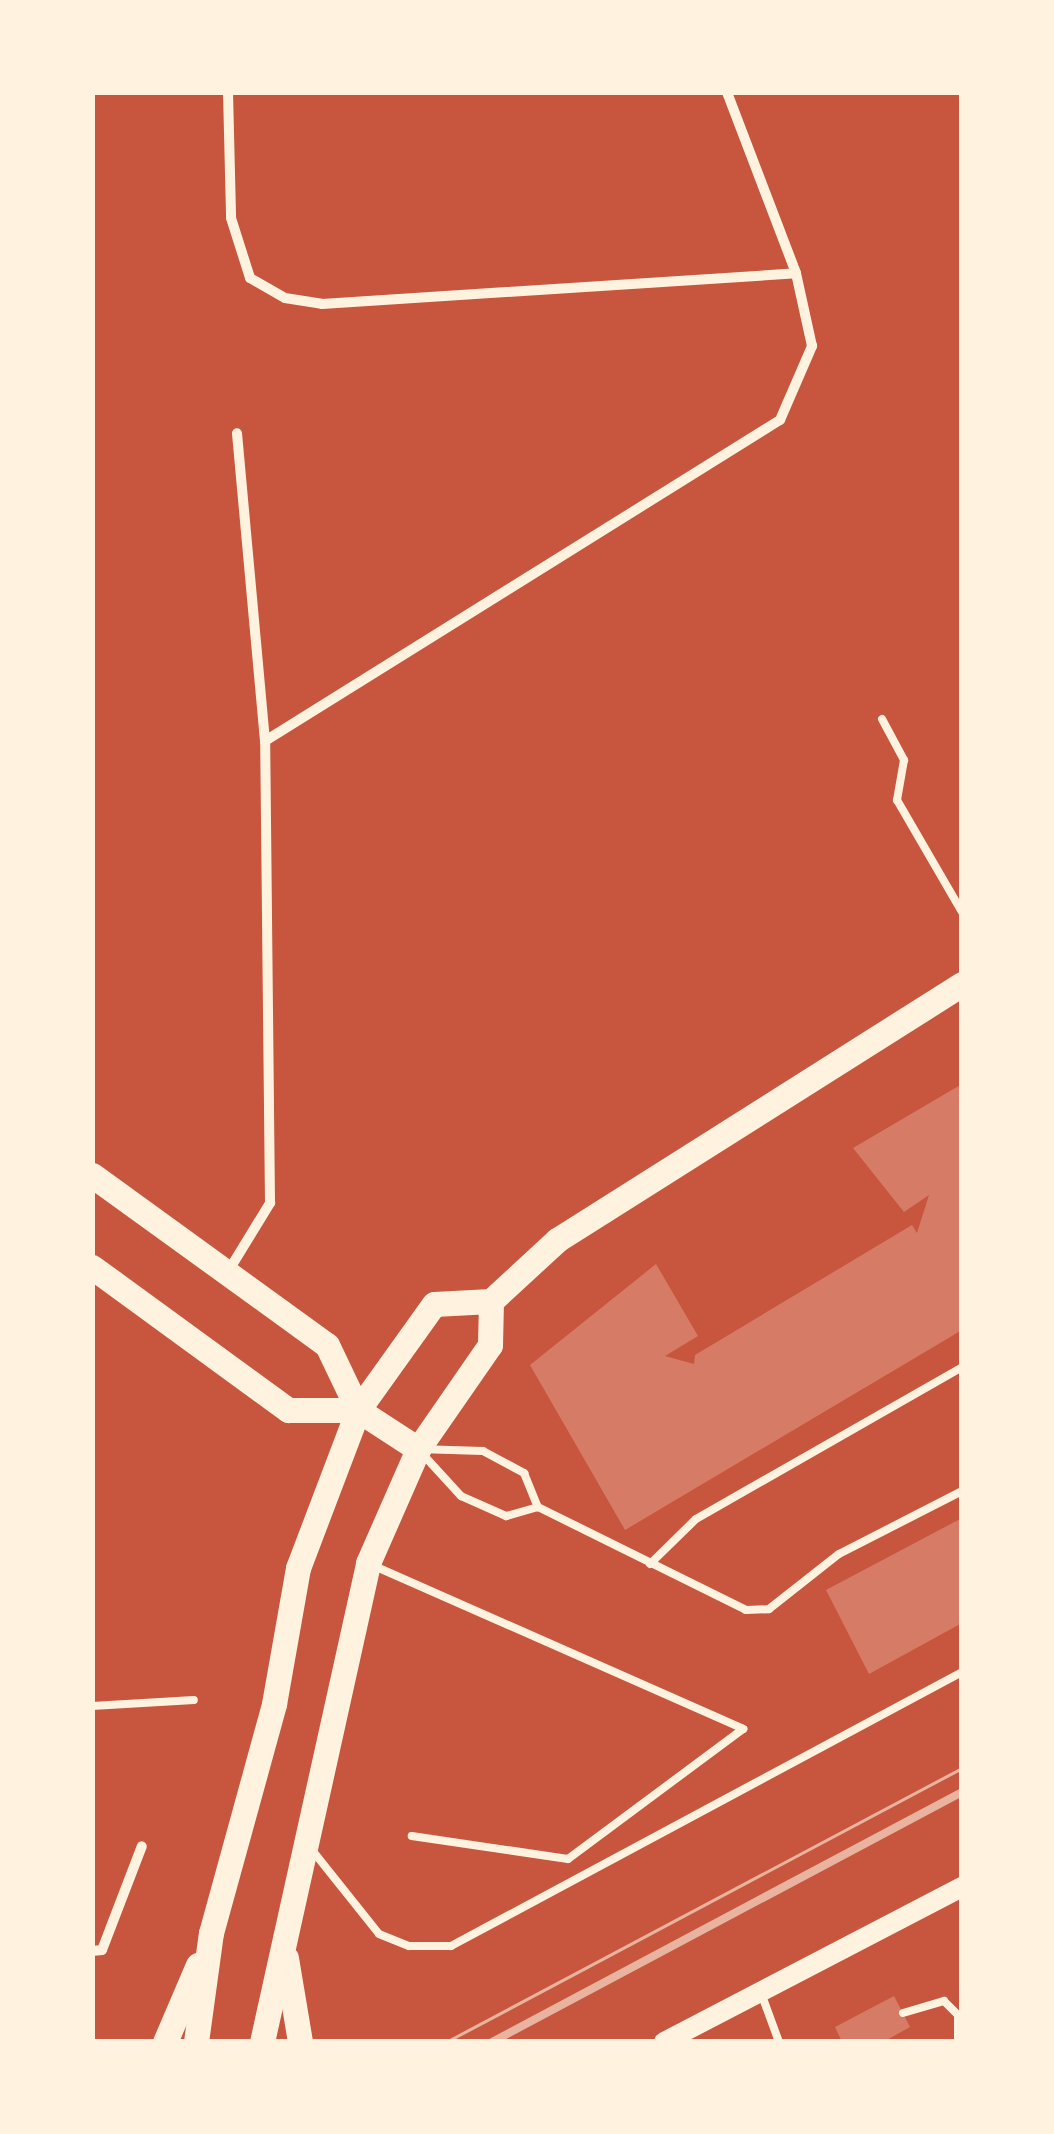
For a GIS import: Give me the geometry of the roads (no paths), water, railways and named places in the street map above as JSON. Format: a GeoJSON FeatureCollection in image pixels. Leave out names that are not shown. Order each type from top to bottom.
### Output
{"type":"FeatureCollection","features":[{"type":"Feature","properties":{"kind":"main road"},"geometry":{"type":"LineString","coordinates":[[196,2042],[212,1933],[274,1704],[298,1568],[358,1410],[434,1304],[491,1301],[557,1240],[962,984]]}},
{"type":"Feature","properties":{"kind":"main road"},"geometry":{"type":"LineString","coordinates":[[92,1176],[327,1345],[358,1410],[418,1449]]}},
{"type":"Feature","properties":{"kind":"main road"},"geometry":{"type":"LineString","coordinates":[[92,1267],[288,1410],[358,1410]]}},
{"type":"Feature","properties":{"kind":"main road"},"geometry":{"type":"LineString","coordinates":[[262,2042],[309,1846],[368,1563],[418,1449],[490,1345],[491,1301]]}},
{"type":"Feature","properties":{"kind":"main road"},"geometry":{"type":"LineString","coordinates":[[664,2042],[962,1887]]}},
{"type":"Feature","properties":{"kind":"main road"},"geometry":{"type":"LineString","coordinates":[[165,2042],[212,1933]]}},
{"type":"Feature","properties":{"kind":"main road"},"geometry":{"type":"LineString","coordinates":[[284,1944],[300,2042]]}},
{"type":"Feature","properties":{"kind":"street"},"geometry":{"type":"LineString","coordinates":[[228,92],[231,218],[250,278],[284,298],[322,304],[796,273]]}},
{"type":"Feature","properties":{"kind":"street"},"geometry":{"type":"LineString","coordinates":[[265,740],[780,420],[812,346],[796,273],[728,92]]}},
{"type":"Feature","properties":{"kind":"street"},"geometry":{"type":"LineString","coordinates":[[226,1275],[270,1203],[265,740],[237,432]]}},
{"type":"Feature","properties":{"kind":"street"},"geometry":{"type":"LineString","coordinates":[[92,1950],[102,1950],[142,1846]]}},
{"type":"Feature","properties":{"kind":"lane"},"geometry":{"type":"LineString","coordinates":[[882,719],[904,760],[898,800],[962,912]]}},
{"type":"Feature","properties":{"kind":"lane"},"geometry":{"type":"LineString","coordinates":[[650,1564],[696,1519],[962,1367]]}},
{"type":"Feature","properties":{"kind":"lane"},"geometry":{"type":"LineString","coordinates":[[418,1449],[461,1496],[506,1516],[538,1507]]}},
{"type":"Feature","properties":{"kind":"lane"},"geometry":{"type":"LineString","coordinates":[[418,1449],[483,1451],[524,1473],[538,1507],[746,1610],[769,1609],[840,1554],[962,1490]]}},
{"type":"Feature","properties":{"kind":"lane"},"geometry":{"type":"LineString","coordinates":[[368,1563],[743,1729],[568,1860],[412,1836]]}},
{"type":"Feature","properties":{"kind":"lane"},"geometry":{"type":"LineString","coordinates":[[309,1846],[379,1934],[410,1946],[451,1946],[962,1672]]}},
{"type":"Feature","properties":{"kind":"lane"},"geometry":{"type":"LineString","coordinates":[[92,1706],[194,1700]]}},
{"type":"Feature","properties":{"kind":"lane"},"geometry":{"type":"LineString","coordinates":[[761,1993],[779,2042]]}},
{"type":"Feature","properties":{"kind":"lane"},"geometry":{"type":"LineString","coordinates":[[903,2012],[944,2001],[958,2015],[958,2042]]}},
{"type":"Feature","properties":{"kind":"tram line"},"geometry":{"type":"LineString","coordinates":[[446,2042],[962,1768]]}},
{"type":"Feature","properties":{"kind":"railway"},"geometry":{"type":"LineString","coordinates":[[492,2042],[962,1792]]}}]}
